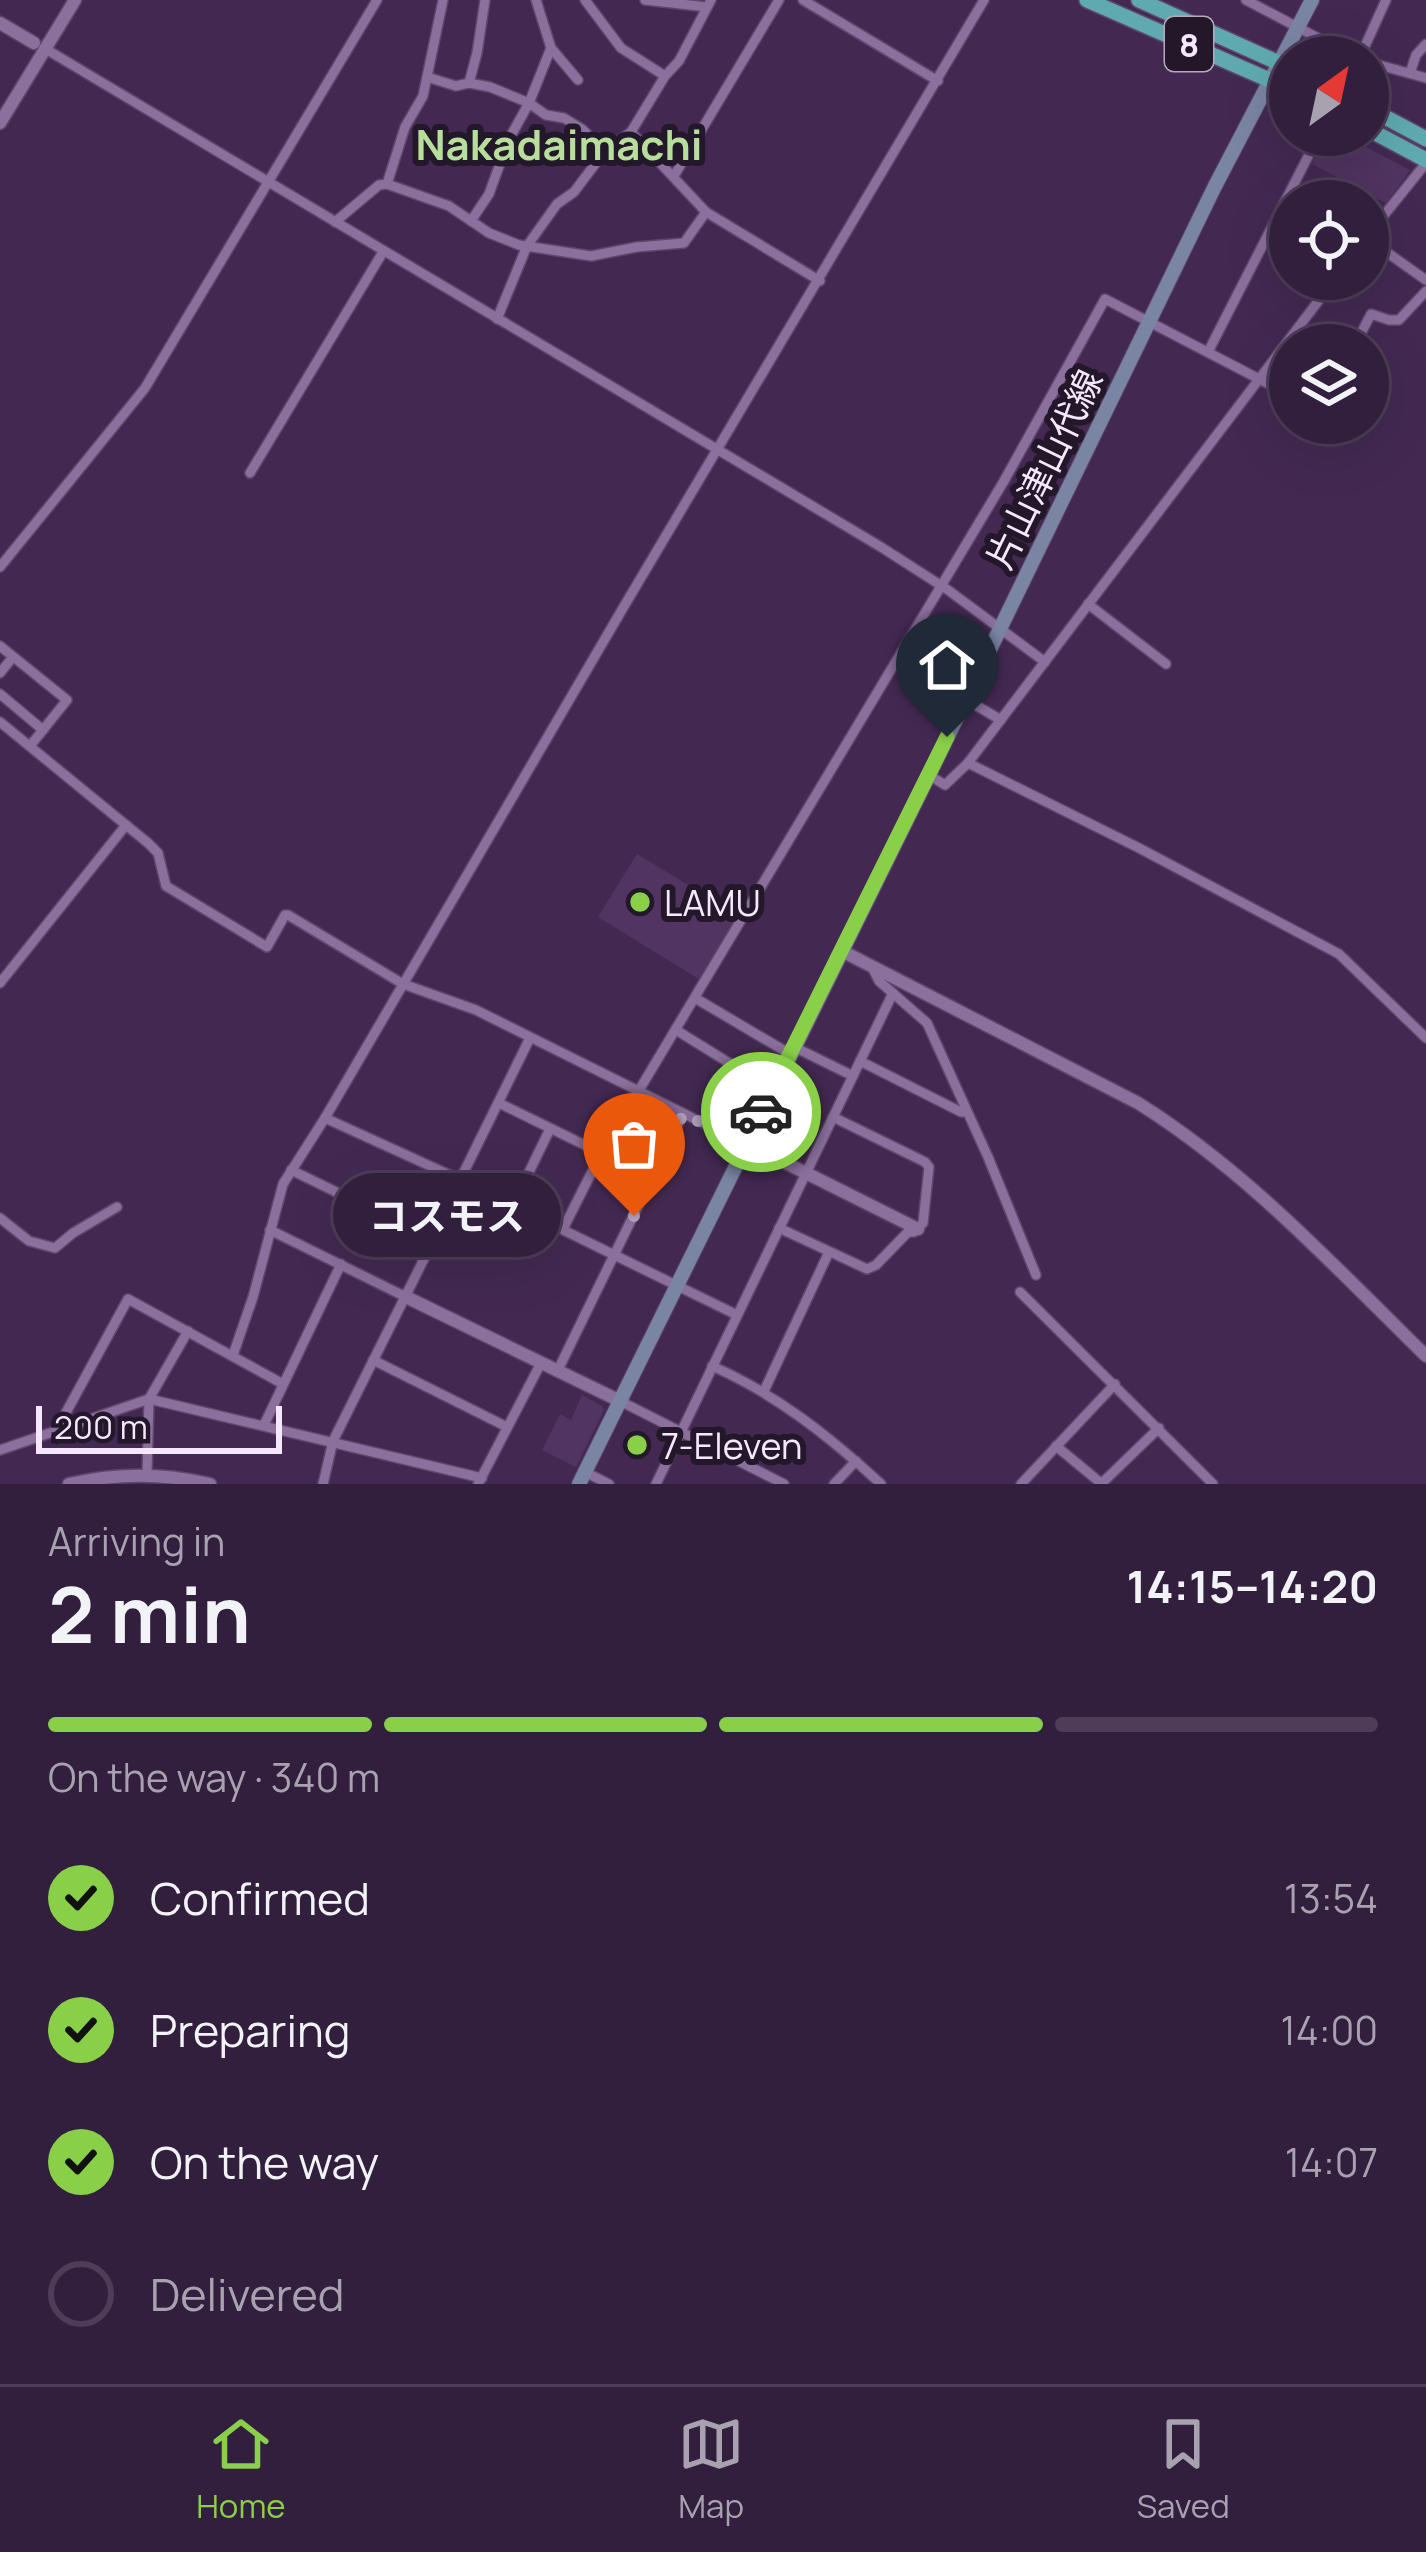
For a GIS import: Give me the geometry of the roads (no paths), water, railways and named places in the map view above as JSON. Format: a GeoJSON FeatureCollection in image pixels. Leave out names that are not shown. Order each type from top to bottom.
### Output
{"type":"FeatureCollection","features":[{"type":"Feature","properties":{"kind":"highway","name":"8"},"geometry":{"type":"LineString","coordinates":[[1087,0],[1269,79]]}},
{"type":"Feature","properties":{"kind":"highway","name":"8"},"geometry":{"type":"LineString","coordinates":[[1139,0],[1269,59]]}},
{"type":"Feature","properties":{"kind":"highway"},"geometry":{"type":"LineString","coordinates":[[1389,119],[1426,139]]}},
{"type":"Feature","properties":{"kind":"highway"},"geometry":{"type":"LineString","coordinates":[[1389,141],[1426,161]]}},
{"type":"Feature","properties":{"kind":"main road","name":"片山津山代線"},"geometry":{"type":"LineString","coordinates":[[1294,36],[1312,0]]}},
{"type":"Feature","properties":{"kind":"main road","name":"片山津山代線"},"geometry":{"type":"LineString","coordinates":[[582,1478],[1269,84]]}},
{"type":"Feature","properties":{"kind":"street"},"geometry":{"type":"LineString","coordinates":[[0,123],[39,46],[75,0]]}},
{"type":"Feature","properties":{"kind":"street"},"geometry":{"type":"LineString","coordinates":[[0,567],[146,388],[377,0]]}},
{"type":"Feature","properties":{"kind":"street"},"geometry":{"type":"LineString","coordinates":[[387,184],[405,127],[422,96],[443,0]]}},
{"type":"Feature","properties":{"kind":"street"},"geometry":{"type":"LineString","coordinates":[[469,82],[485,0]]}},
{"type":"Feature","properties":{"kind":"street"},"geometry":{"type":"LineString","coordinates":[[536,0],[551,48],[578,80]]}},
{"type":"Feature","properties":{"kind":"street"},"geometry":{"type":"LineString","coordinates":[[585,0],[621,48],[665,76]]}},
{"type":"Feature","properties":{"kind":"street"},"geometry":{"type":"LineString","coordinates":[[497,319],[527,247],[557,204],[574,191],[604,152],[632,132],[679,61],[709,3],[645,0]]}},
{"type":"Feature","properties":{"kind":"street"},"geometry":{"type":"LineString","coordinates":[[674,176],[779,0]]}},
{"type":"Feature","properties":{"kind":"street"},"geometry":{"type":"LineString","coordinates":[[803,0],[938,81]]}},
{"type":"Feature","properties":{"kind":"street"},"geometry":{"type":"LineString","coordinates":[[233,1355],[283,1184],[985,0]]}},
{"type":"Feature","properties":{"kind":"street"},"geometry":{"type":"LineString","coordinates":[[1246,0],[1314,36]]}},
{"type":"Feature","properties":{"kind":"street"},"geometry":{"type":"LineString","coordinates":[[1368,36],[1386,0]]}},
{"type":"Feature","properties":{"kind":"street"},"geometry":{"type":"LineString","coordinates":[[0,23],[942,585],[1045,662]]}},
{"type":"Feature","properties":{"kind":"street"},"geometry":{"type":"LineString","coordinates":[[1410,73],[1426,44]]}},
{"type":"Feature","properties":{"kind":"street"},"geometry":{"type":"LineString","coordinates":[[471,221],[488,194],[551,48]]}},
{"type":"Feature","properties":{"kind":"street"},"geometry":{"type":"LineString","coordinates":[[1389,68],[1426,78]]}},
{"type":"Feature","properties":{"kind":"street"},"geometry":{"type":"LineString","coordinates":[[427,77],[456,86],[469,82],[490,87],[546,115],[564,118],[604,152]]}},
{"type":"Feature","properties":{"kind":"street"},"geometry":{"type":"LineString","coordinates":[[632,132],[706,212],[820,281]]}},
{"type":"Feature","properties":{"kind":"street"},"geometry":{"type":"LineString","coordinates":[[1208,352],[1308,156]]}},
{"type":"Feature","properties":{"kind":"street"},"geometry":{"type":"LineString","coordinates":[[1389,209],[1426,161]]}},
{"type":"Feature","properties":{"kind":"street"},"geometry":{"type":"LineString","coordinates":[[335,222],[379,185],[387,184],[449,206],[499,239],[591,256],[684,243],[706,212]]}},
{"type":"Feature","properties":{"kind":"street"},"geometry":{"type":"LineString","coordinates":[[250,472],[383,252]]}},
{"type":"Feature","properties":{"kind":"street"},"geometry":{"type":"LineString","coordinates":[[1389,253],[1426,280]]}},
{"type":"Feature","properties":{"kind":"street"},"geometry":{"type":"LineString","coordinates":[[1366,324],[1371,314],[1400,320],[1426,291]]}},
{"type":"Feature","properties":{"kind":"street"},"geometry":{"type":"LineString","coordinates":[[638,1092],[1004,482],[1105,299],[1269,384]]}},
{"type":"Feature","properties":{"kind":"street"},"geometry":{"type":"LineString","coordinates":[[929,775],[946,784],[968,763],[1319,300]]}},
{"type":"Feature","properties":{"kind":"street"},"geometry":{"type":"LineString","coordinates":[[1088,604],[1166,664]]}},
{"type":"Feature","properties":{"kind":"street"},"geometry":{"type":"LineString","coordinates":[[0,646],[67,700],[30,746]]}},
{"type":"Feature","properties":{"kind":"street"},"geometry":{"type":"LineString","coordinates":[[0,673],[14,657]]}},
{"type":"Feature","properties":{"kind":"street"},"geometry":{"type":"LineString","coordinates":[[0,694],[44,730]]}},
{"type":"Feature","properties":{"kind":"street"},"geometry":{"type":"LineString","coordinates":[[965,699],[1001,720]]}},
{"type":"Feature","properties":{"kind":"street"},"geometry":{"type":"LineString","coordinates":[[0,722],[158,853],[166,886],[267,947],[288,915],[403,984],[476,1010],[918,1229]]}},
{"type":"Feature","properties":{"kind":"street"},"geometry":{"type":"LineString","coordinates":[[968,763],[1339,954],[1426,1038]]}},
{"type":"Feature","properties":{"kind":"street"},"geometry":{"type":"LineString","coordinates":[[0,983],[127,825]]}},
{"type":"Feature","properties":{"kind":"street"},"geometry":{"type":"LineString","coordinates":[[842,951],[1178,1128],[1239,1177],[1426,1356]]}},
{"type":"Feature","properties":{"kind":"street"},"geometry":{"type":"LineString","coordinates":[[871,965],[879,981],[927,1023],[1036,1275]]}},
{"type":"Feature","properties":{"kind":"street"},"geometry":{"type":"LineString","coordinates":[[912,1008],[923,991]]}},
{"type":"Feature","properties":{"kind":"street"},"geometry":{"type":"LineString","coordinates":[[656,1484],[893,993]]}},
{"type":"Feature","properties":{"kind":"street"},"geometry":{"type":"LineString","coordinates":[[695,998],[792,1050],[853,1076]]}},
{"type":"Feature","properties":{"kind":"street"},"geometry":{"type":"LineString","coordinates":[[676,1030],[773,1090]]}},
{"type":"Feature","properties":{"kind":"street"},"geometry":{"type":"LineString","coordinates":[[323,1484],[332,1442],[530,1038]]}},
{"type":"Feature","properties":{"kind":"street"},"geometry":{"type":"LineString","coordinates":[[860,1061],[967,1112]]}},
{"type":"Feature","properties":{"kind":"street"},"geometry":{"type":"LineString","coordinates":[[499,1103],[652,1178]]}},
{"type":"Feature","properties":{"kind":"street"},"geometry":{"type":"LineString","coordinates":[[558,1370],[683,1114]]}},
{"type":"Feature","properties":{"kind":"street"},"geometry":{"type":"LineString","coordinates":[[779,1228],[868,1270],[923,1223],[929,1167],[925,1162],[833,1117]]}},
{"type":"Feature","properties":{"kind":"street"},"geometry":{"type":"LineString","coordinates":[[325,1118],[737,1315]]}},
{"type":"Feature","properties":{"kind":"street"},"geometry":{"type":"LineString","coordinates":[[514,1205],[550,1129]]}},
{"type":"Feature","properties":{"kind":"street"},"geometry":{"type":"LineString","coordinates":[[563,1229],[601,1154]]}},
{"type":"Feature","properties":{"kind":"street"},"geometry":{"type":"LineString","coordinates":[[291,1170],[433,1239]]}},
{"type":"Feature","properties":{"kind":"street"},"geometry":{"type":"LineString","coordinates":[[0,1218],[29,1241],[56,1248],[117,1207]]}},
{"type":"Feature","properties":{"kind":"street"},"geometry":{"type":"LineString","coordinates":[[270,1230],[784,1484]]}},
{"type":"Feature","properties":{"kind":"street"},"geometry":{"type":"LineString","coordinates":[[764,1390],[830,1252]]}},
{"type":"Feature","properties":{"kind":"street"},"geometry":{"type":"LineString","coordinates":[[264,1425],[341,1264]]}},
{"type":"Feature","properties":{"kind":"street"},"geometry":{"type":"LineString","coordinates":[[1020,1292],[1214,1484]]}},
{"type":"Feature","properties":{"kind":"street"},"geometry":{"type":"LineString","coordinates":[[56,1430],[128,1299],[283,1384]]}},
{"type":"Feature","properties":{"kind":"street"},"geometry":{"type":"LineString","coordinates":[[146,1474],[149,1399],[188,1331]]}},
{"type":"Feature","properties":{"kind":"street"},"geometry":{"type":"LineString","coordinates":[[373,1360],[507,1427]]}},
{"type":"Feature","properties":{"kind":"street"},"geometry":{"type":"LineString","coordinates":[[0,1450],[149,1399],[480,1481],[542,1363]]}},
{"type":"Feature","properties":{"kind":"street"},"geometry":{"type":"LineString","coordinates":[[712,1366],[764,1390],[880,1484]]}},
{"type":"Feature","properties":{"kind":"street"},"geometry":{"type":"LineString","coordinates":[[1024,1483],[1115,1384]]}},
{"type":"Feature","properties":{"kind":"street"},"geometry":{"type":"LineString","coordinates":[[1056,1446],[1101,1484],[1159,1428]]}},
{"type":"Feature","properties":{"kind":"street"},"geometry":{"type":"LineString","coordinates":[[834,1484],[856,1461]]}},
{"type":"Feature","properties":{"kind":"street"},"geometry":{"type":"LineString","coordinates":[[71,1484],[146,1474],[209,1484]]}},
{"type":"Feature","properties":{"kind":"street"},"geometry":{"type":"LineString","coordinates":[[582,1478],[609,1484]]}},
{"type":"Feature","properties":{"kind":"place","name":"LAMU"},"geometry":{"type":"Point","coordinates":[640,902]}},
{"type":"Feature","properties":{"kind":"place","name":"コスモス"},"geometry":{"type":"Point","coordinates":[634,1216]}},
{"type":"Feature","properties":{"kind":"place","name":"7-Eleven"},"geometry":{"type":"Point","coordinates":[637,1445]}},
{"type":"Feature","properties":{"kind":"district","name":"Nakadaimachi"},"geometry":{"type":"Point","coordinates":[559,144]}}]}
